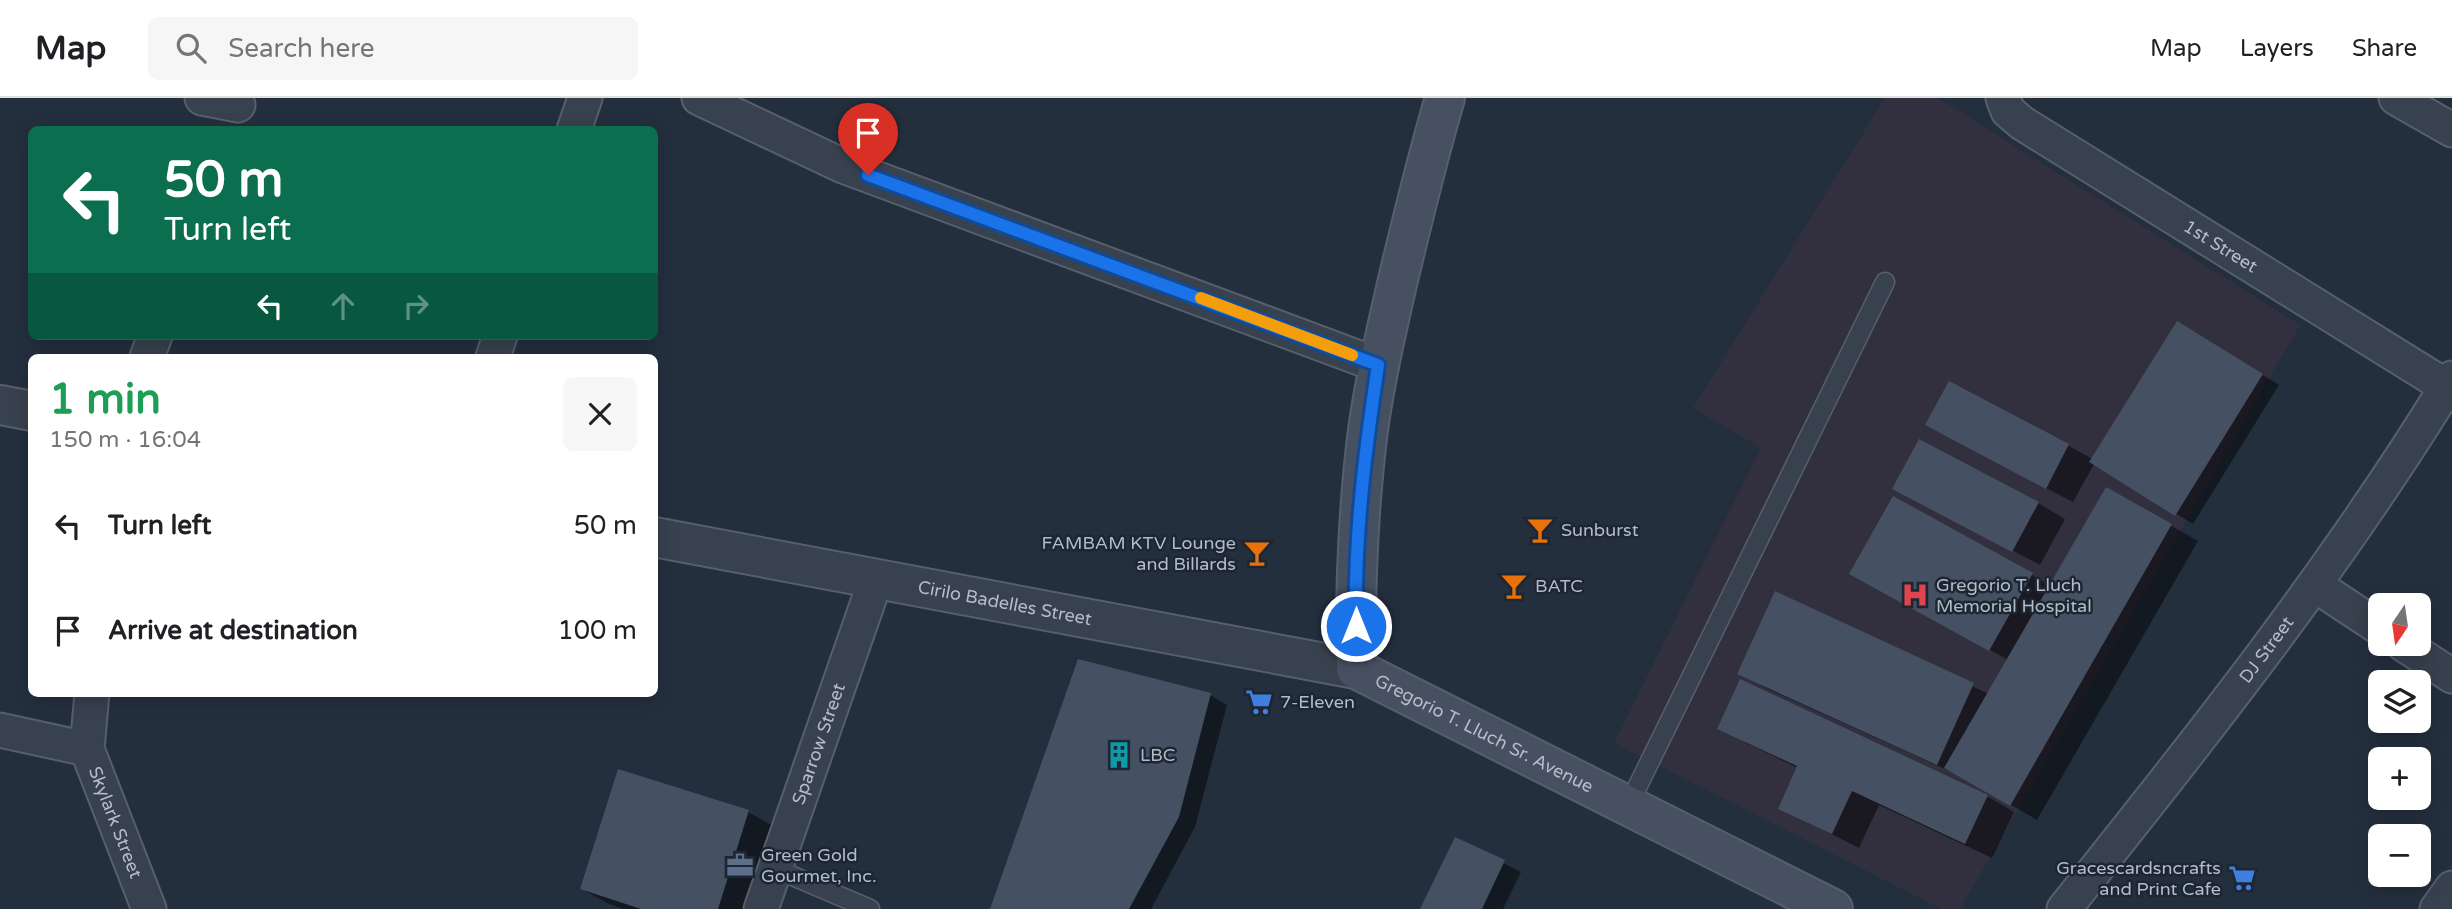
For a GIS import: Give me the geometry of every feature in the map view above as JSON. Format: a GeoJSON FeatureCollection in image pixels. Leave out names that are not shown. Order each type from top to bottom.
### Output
{"type":"FeatureCollection","features":[{"type":"Feature","properties":{"kind":"main road","name":"Gregorio T. Lluch Sr. Avenue"},"geometry":{"type":"LineString","coordinates":[[1445,98],[1429,152],[1378,365],[1368,429],[1359,521],[1355,604],[1356,668],[1833,909]]}},
{"type":"Feature","properties":{"kind":"street"},"geometry":{"type":"LineString","coordinates":[[202,98],[236,111]]}},
{"type":"Feature","properties":{"kind":"street"},"geometry":{"type":"LineString","coordinates":[[575,126],[585,98]]}},
{"type":"Feature","properties":{"kind":"street"},"geometry":{"type":"LineString","coordinates":[[698,98],[843,166],[1378,365]]}},
{"type":"Feature","properties":{"kind":"street","name":"1st Street"},"geometry":{"type":"LineString","coordinates":[[2003,98],[2008,111],[2022,123],[2449,383]]}},
{"type":"Feature","properties":{"kind":"street"},"geometry":{"type":"LineString","coordinates":[[2396,98],[2452,130]]}},
{"type":"Feature","properties":{"kind":"street","name":"DJ Street"},"geometry":{"type":"LineString","coordinates":[[2064,909],[2174,771],[2315,585],[2449,383]]}},
{"type":"Feature","properties":{"kind":"street"},"geometry":{"type":"LineString","coordinates":[[0,405],[28,410]]}},
{"type":"Feature","properties":{"kind":"street","name":"Cirilo Badelles Street"},"geometry":{"type":"LineString","coordinates":[[658,538],[1356,668]]}},
{"type":"Feature","properties":{"kind":"street","name":"Sparrow Street"},"geometry":{"type":"LineString","coordinates":[[761,909],[876,579]]}},
{"type":"Feature","properties":{"kind":"street"},"geometry":{"type":"LineString","coordinates":[[2315,585],[2368,620]]}},
{"type":"Feature","properties":{"kind":"street"},"geometry":{"type":"LineString","coordinates":[[2421,656],[2452,676]]}},
{"type":"Feature","properties":{"kind":"street","name":"Skylark Street"},"geometry":{"type":"LineString","coordinates":[[92,697],[87,749],[149,909]]}},
{"type":"Feature","properties":{"kind":"street"},"geometry":{"type":"LineString","coordinates":[[0,730],[87,749]]}},
{"type":"Feature","properties":{"kind":"street"},"geometry":{"type":"LineString","coordinates":[[2437,909],[2452,887]]}},
{"type":"Feature","properties":{"kind":"lane"},"geometry":{"type":"LineString","coordinates":[[1628,806],[1885,282]]}},
{"type":"Feature","properties":{"kind":"lane"},"geometry":{"type":"LineString","coordinates":[[774,868],[870,909]]}},
{"type":"Feature","properties":{"kind":"shaded area","name":"Gregorio T. Lluch Memorial Hospital"},"geometry":{"type":"Polygon","coordinates":[[[1885,98],[1938,98],[2300,325],[1960,909],[1942,909],[1614,743],[1761,448],[1693,408],[1885,98]]]}},
{"type":"Feature","properties":{"kind":"building"},"geometry":{"type":"Polygon","coordinates":[[[2177,321],[2263,374],[2175,516],[2089,462],[2177,321]]]}},
{"type":"Feature","properties":{"kind":"building"},"geometry":{"type":"Polygon","coordinates":[[[1949,381],[2069,444],[2046,489],[1925,425],[1949,381]]]}},
{"type":"Feature","properties":{"kind":"building"},"geometry":{"type":"Polygon","coordinates":[[[1919,439],[2039,502],[2012,552],[1892,489],[1919,439]]]}},
{"type":"Feature","properties":{"kind":"building"},"geometry":{"type":"Polygon","coordinates":[[[2106,487],[2172,524],[2010,806],[1944,768],[2106,487]]]}},
{"type":"Feature","properties":{"kind":"building"},"geometry":{"type":"Polygon","coordinates":[[[1893,496],[2033,573],[1989,651],[1849,574],[1893,496]]]}},
{"type":"Feature","properties":{"kind":"building"},"geometry":{"type":"Polygon","coordinates":[[[1775,591],[1974,683],[1937,765],[1737,674],[1775,591]]]}},
{"type":"Feature","properties":{"kind":"building","name":"LBC"},"geometry":{"type":"Polygon","coordinates":[[[1078,659],[1211,693],[1179,817],[1129,909],[990,909],[1078,659]]]}},
{"type":"Feature","properties":{"kind":"building"},"geometry":{"type":"Polygon","coordinates":[[[1740,679],[1988,795],[1965,844],[1852,791],[1832,834],[1778,809],[1797,766],[1717,729],[1740,679]]]}},
{"type":"Feature","properties":{"kind":"building"},"geometry":{"type":"Polygon","coordinates":[[[618,769],[749,810],[718,909],[641,909],[580,889],[618,769]]]}},
{"type":"Feature","properties":{"kind":"building"},"geometry":{"type":"Polygon","coordinates":[[[1455,837],[1505,860],[1482,909],[1420,909],[1455,837]]]}},
{"type":"Feature","properties":{"kind":"slow traffic"},"geometry":{"type":"LineString","coordinates":[[1201,298],[1352,355]]}},
{"type":"Feature","properties":{"kind":"place","name":"Sunburst"},"geometry":{"type":"Point","coordinates":[1540,530]}},
{"type":"Feature","properties":{"kind":"place","name":"FAMBAM KTV Lounge and Billards"},"geometry":{"type":"Point","coordinates":[1257,553]}},
{"type":"Feature","properties":{"kind":"place","name":"BATC"},"geometry":{"type":"Point","coordinates":[1514,586]}},
{"type":"Feature","properties":{"kind":"place","name":"Gregorio T. Lluch Memorial Hospital"},"geometry":{"type":"Point","coordinates":[1915,595]}},
{"type":"Feature","properties":{"kind":"place","name":"7-Eleven"},"geometry":{"type":"Point","coordinates":[1259,702]}},
{"type":"Feature","properties":{"kind":"place","name":"LBC"},"geometry":{"type":"Point","coordinates":[1119,755]}},
{"type":"Feature","properties":{"kind":"place","name":"Green Gold Gourmet, Inc."},"geometry":{"type":"Point","coordinates":[740,865]}},
{"type":"Feature","properties":{"kind":"place","name":"Gracescardsncrafts and Print Cafe"},"geometry":{"type":"Point","coordinates":[2242,878]}},
{"type":"Feature","properties":{"kind":"route"},"geometry":{"type":"LineString","coordinates":[[868,175],[1378,365],[1368,429],[1359,521],[1356,626]]}}]}
